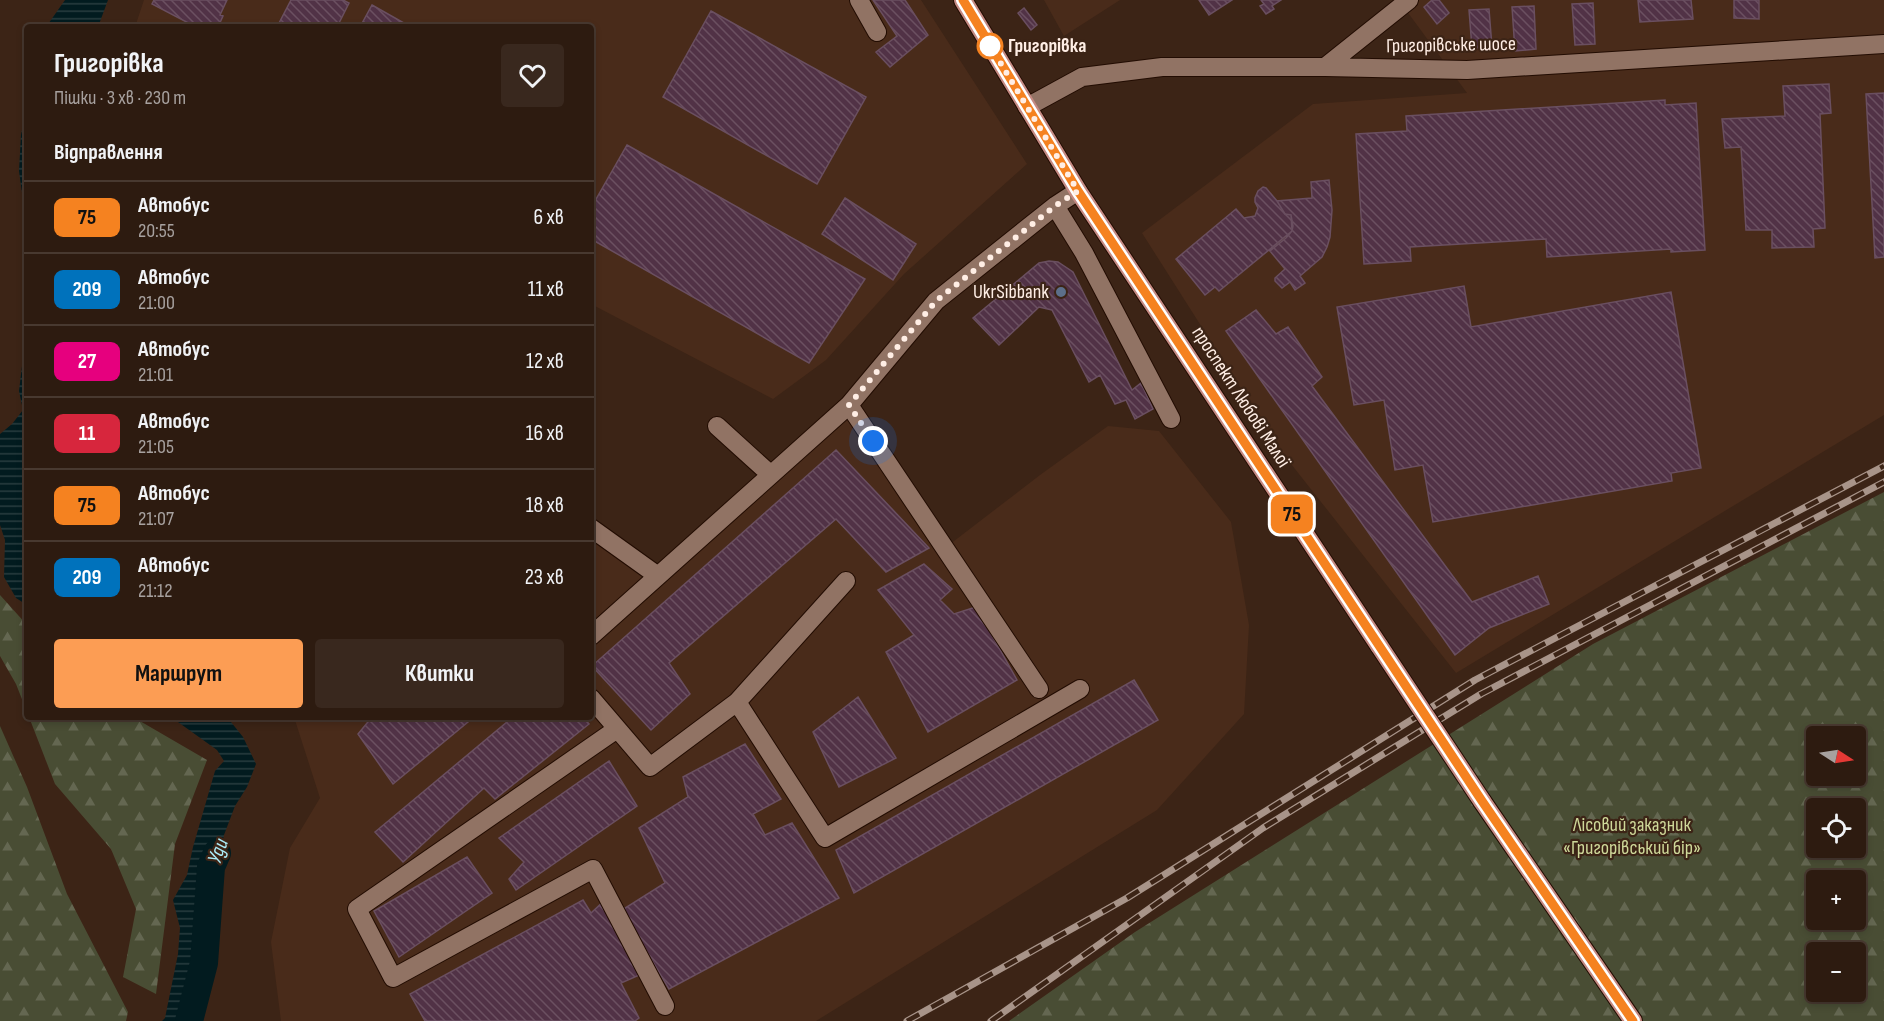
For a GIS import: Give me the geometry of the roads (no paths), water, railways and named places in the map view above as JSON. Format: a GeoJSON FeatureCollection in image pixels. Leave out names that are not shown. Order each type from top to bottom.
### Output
{"type":"FeatureCollection","features":[{"type":"Feature","properties":{"kind":"main road","name":"проспект Любові Малої"},"geometry":{"type":"LineString","coordinates":[[963,0],[1078,191],[1482,801],[1633,1021]]}},
{"type":"Feature","properties":{"kind":"street"},"geometry":{"type":"LineString","coordinates":[[859,0],[877,33]]}},
{"type":"Feature","properties":{"kind":"street"},"geometry":{"type":"LineString","coordinates":[[1325,67],[1403,2]]}},
{"type":"Feature","properties":{"kind":"street","name":"Григорівське шосе"},"geometry":{"type":"LineString","coordinates":[[1027,107],[1083,77],[1162,68],[1325,67],[1467,70],[1884,44]]}},
{"type":"Feature","properties":{"kind":"street"},"geometry":{"type":"LineString","coordinates":[[594,633],[849,405],[936,301],[1055,206],[1078,191]]}},
{"type":"Feature","properties":{"kind":"street"},"geometry":{"type":"LineString","coordinates":[[1055,206],[1084,253],[1171,418]]}},
{"type":"Feature","properties":{"kind":"street"},"geometry":{"type":"LineString","coordinates":[[849,405],[1039,689]]}},
{"type":"Feature","properties":{"kind":"street"},"geometry":{"type":"LineString","coordinates":[[717,426],[771,475]]}},
{"type":"Feature","properties":{"kind":"street"},"geometry":{"type":"LineString","coordinates":[[594,530],[658,576]]}},
{"type":"Feature","properties":{"kind":"street"},"geometry":{"type":"LineString","coordinates":[[594,702],[650,767],[737,702],[846,581]]}},
{"type":"Feature","properties":{"kind":"street"},"geometry":{"type":"LineString","coordinates":[[737,702],[825,838],[1080,689]]}},
{"type":"Feature","properties":{"kind":"street"},"geometry":{"type":"LineString","coordinates":[[617,729],[357,909],[393,978],[592,869],[665,1006]]}},
{"type":"Feature","properties":{"kind":"water"},"geometry":{"type":"Polygon","coordinates":[[[65,0],[108,0],[99,24],[48,24],[65,0]]]}},
{"type":"Feature","properties":{"kind":"water"},"geometry":{"type":"Polygon","coordinates":[[[24,118],[24,207],[19,171],[24,118]]]}},
{"type":"Feature","properties":{"kind":"water"},"geometry":{"type":"Polygon","coordinates":[[[24,349],[24,603],[16,598],[4,577],[5,540],[0,525],[0,434],[23,410],[19,391],[24,349]]]}},
{"type":"Feature","properties":{"kind":"water"},"geometry":{"type":"Polygon","coordinates":[[[175,720],[229,720],[243,737],[256,764],[247,787],[235,806],[224,835],[218,864],[209,890],[205,919],[208,965],[192,1021],[162,1021],[165,1018],[178,954],[180,928],[173,900],[187,875],[215,771],[224,761],[217,750],[175,720]]]}},
{"type":"Feature","properties":{"kind":"waterway","name":"Уди"},"geometry":{"type":"LineString","coordinates":[[189,1021],[204,963],[211,867],[217,853]]}},
{"type":"Feature","properties":{"kind":"railway"},"geometry":{"type":"LineString","coordinates":[[907,1021],[1127,898],[1475,680],[1884,466]]}},
{"type":"Feature","properties":{"kind":"railway"},"geometry":{"type":"LineString","coordinates":[[991,1021],[1263,828],[1481,694],[1884,482]]}},
{"type":"Feature","properties":{"kind":"place","name":"Григорівка"},"geometry":{"type":"Point","coordinates":[990,46]}},
{"type":"Feature","properties":{"kind":"place","name":"UkrSibbank"},"geometry":{"type":"Point","coordinates":[1061,292]}},
{"type":"Feature","properties":{"kind":"park label","name":"Лісовий заказник «Григорівський бір»"},"geometry":{"type":"Point","coordinates":[1632,836]}}]}
